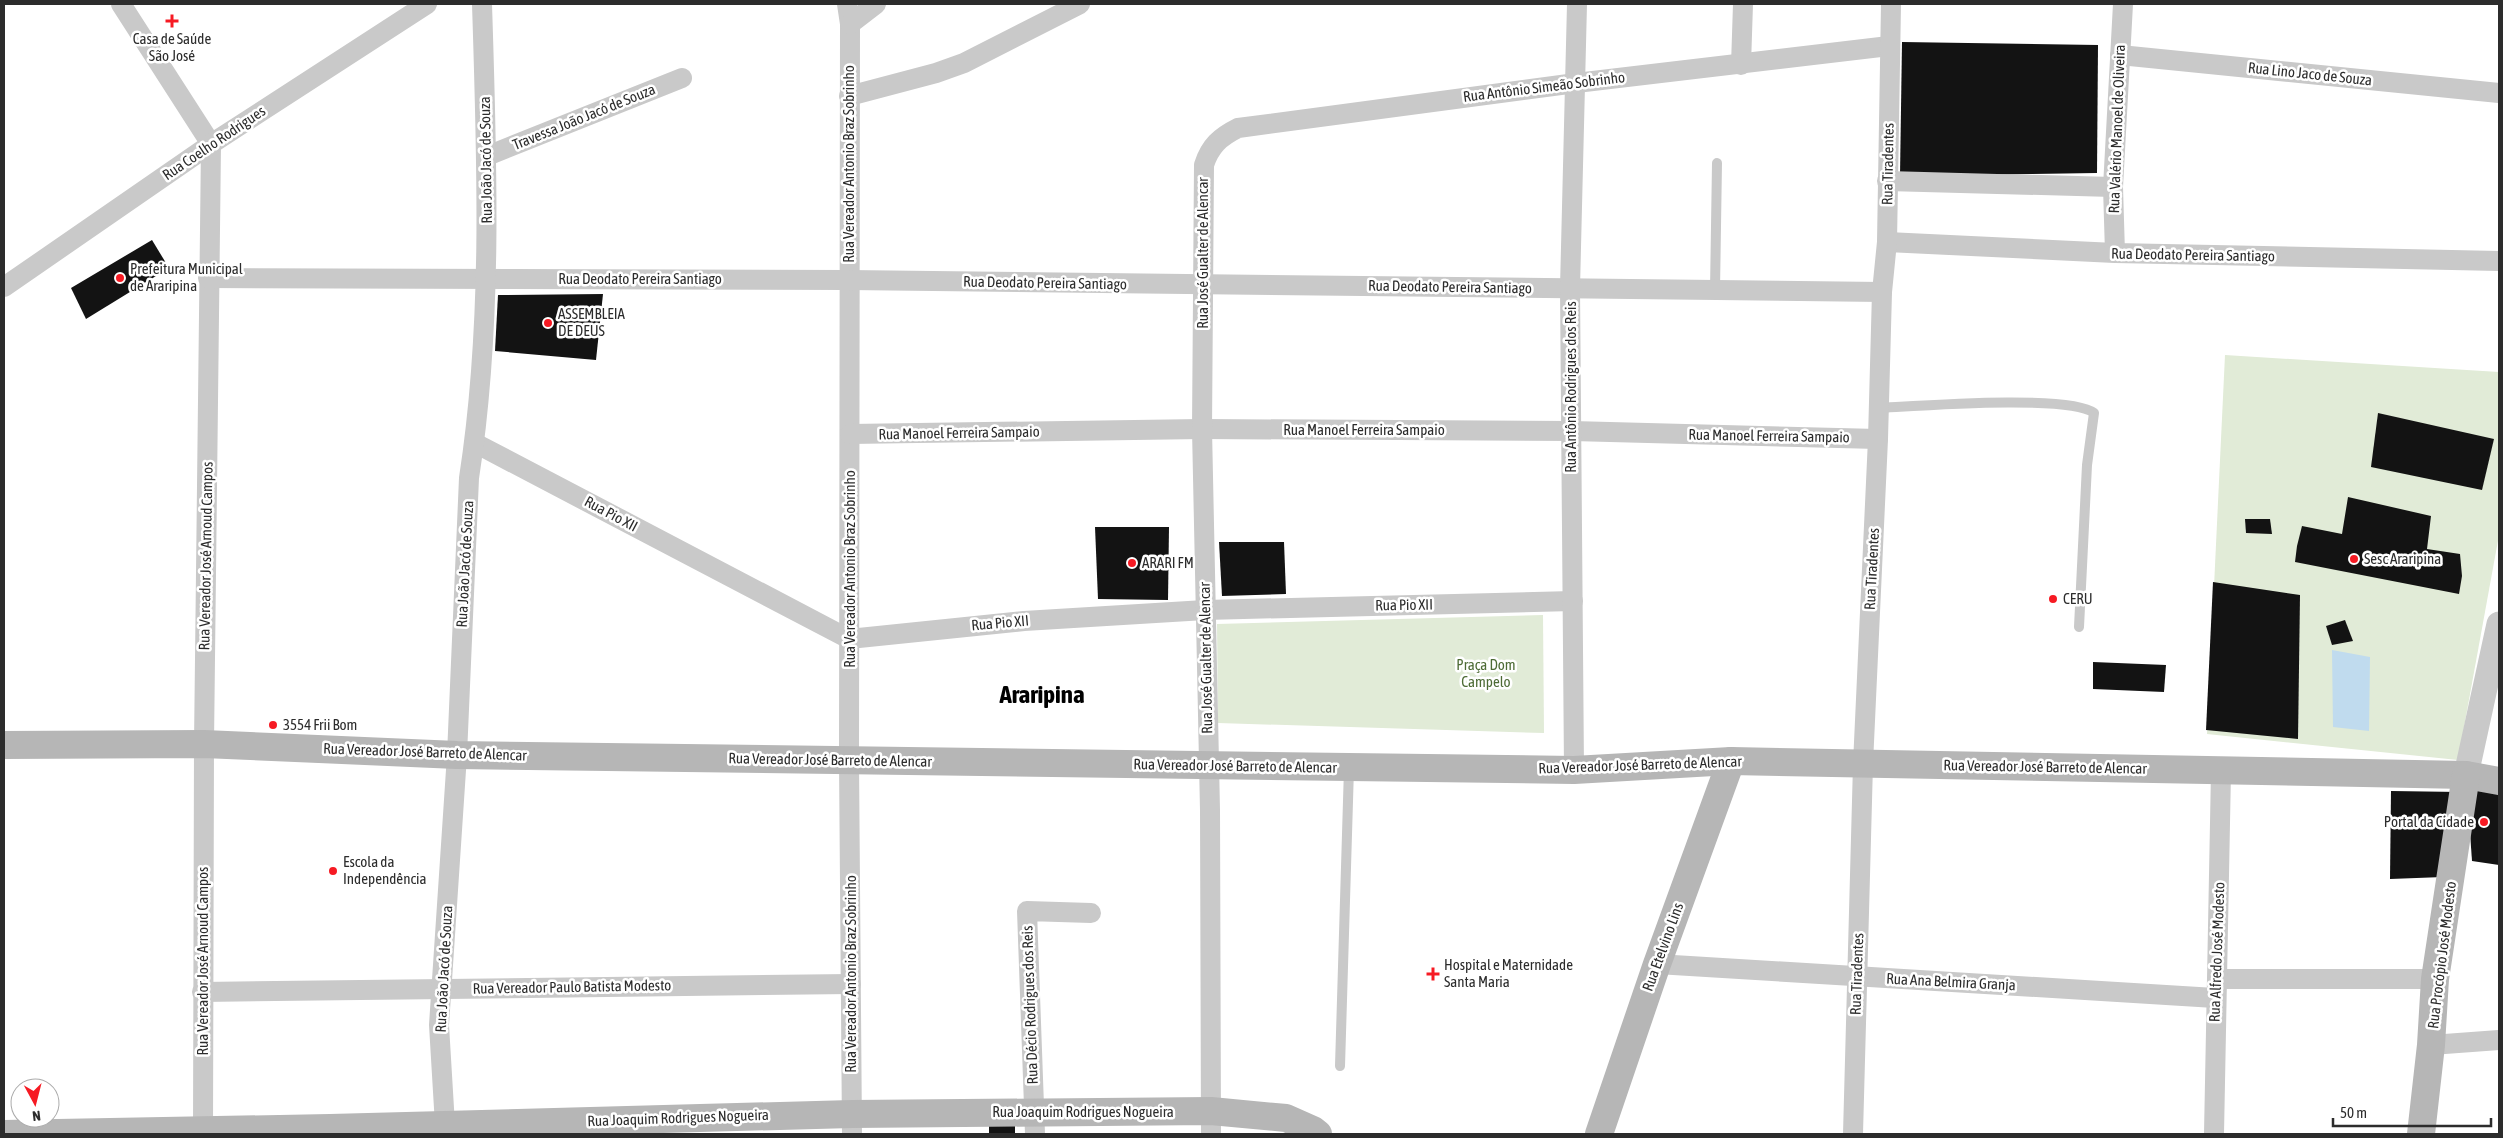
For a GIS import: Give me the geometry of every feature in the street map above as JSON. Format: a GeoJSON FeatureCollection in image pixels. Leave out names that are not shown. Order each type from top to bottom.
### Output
{"type":"FeatureCollection","features":[{"type":"Feature","properties":{"kind":"main road","name":"Rua Vereador José Barreto de Alencar"},"geometry":{"type":"LineString","coordinates":[[4,745],[204,744],[457,755],[1574,770],[1731,761],[2466,775]]}},
{"type":"Feature","properties":{"kind":"main road","name":"Rua Etelvino Lins"},"geometry":{"type":"LineString","coordinates":[[1599,1134],[1657,964],[1731,761]]}},
{"type":"Feature","properties":{"kind":"main road"},"geometry":{"type":"LineString","coordinates":[[2466,775],[2499,770]]}},
{"type":"Feature","properties":{"kind":"main road"},"geometry":{"type":"LineString","coordinates":[[2466,775],[2499,781]]}},
{"type":"Feature","properties":{"kind":"main road","name":"Rua Procópio José Modesto"},"geometry":{"type":"LineString","coordinates":[[2422,1134],[2436,979],[2466,775]]}},
{"type":"Feature","properties":{"kind":"main road","name":"Rua Joaquim Rodrigues Nogueira"},"geometry":{"type":"LineString","coordinates":[[4,1134],[330,1131],[445,1125],[565,1128],[852,1124],[1211,1123],[1286,1118],[1318,1134]]}},
{"type":"Feature","properties":{"kind":"street"},"geometry":{"type":"LineString","coordinates":[[121,4],[211,144]]}},
{"type":"Feature","properties":{"kind":"street","name":"Rua Coelho Rodrigues"},"geometry":{"type":"LineString","coordinates":[[4,287],[211,144],[427,4]]}},
{"type":"Feature","properties":{"kind":"street","name":"Rua João Jacó de Souza"},"geometry":{"type":"LineString","coordinates":[[445,1125],[439,1025],[457,755],[469,478],[475,443],[486,278],[487,156],[482,4]]}},
{"type":"Feature","properties":{"kind":"street","name":"Rua Vereador Antonio Braz Sobrinho"},"geometry":{"type":"LineString","coordinates":[[847,4],[850,24],[848,280],[852,1124]]}},
{"type":"Feature","properties":{"kind":"street"},"geometry":{"type":"LineString","coordinates":[[850,24],[876,4]]}},
{"type":"Feature","properties":{"kind":"street"},"geometry":{"type":"LineString","coordinates":[[849,96],[936,73],[964,63],[1080,4]]}},
{"type":"Feature","properties":{"kind":"street","name":"Rua Antônio Rodrigues dos Reis"},"geometry":{"type":"LineString","coordinates":[[1574,770],[1570,288],[1577,4]]}},
{"type":"Feature","properties":{"kind":"street"},"geometry":{"type":"LineString","coordinates":[[1741,65],[1743,4]]}},
{"type":"Feature","properties":{"kind":"street","name":"Rua Tiradentes"},"geometry":{"type":"LineString","coordinates":[[1853,1134],[1863,764],[1878,439],[1882,292],[1886,242],[1891,4]]}},
{"type":"Feature","properties":{"kind":"street","name":"Rua Valério Manoel de Oliveira"},"geometry":{"type":"LineString","coordinates":[[2115,253],[2113,187],[2123,4]]}},
{"type":"Feature","properties":{"kind":"street","name":"Rua Antônio Simeão Sobrinho"},"geometry":{"type":"LineString","coordinates":[[1208,151],[1222,136],[1238,128],[1576,83],[1889,46]]}},
{"type":"Feature","properties":{"kind":"street","name":"Rua Lino Jaco de Souza"},"geometry":{"type":"LineString","coordinates":[[2120,55],[2499,93]]}},
{"type":"Feature","properties":{"kind":"street","name":"Travessa João Jacó de Souza"},"geometry":{"type":"LineString","coordinates":[[487,156],[682,78]]}},
{"type":"Feature","properties":{"kind":"street","name":"Rua Vereador José Arnoud Campos"},"geometry":{"type":"LineString","coordinates":[[203,1132],[204,744],[211,144]]}},
{"type":"Feature","properties":{"kind":"street","name":"Rua José Gualter de Alencar"},"geometry":{"type":"LineString","coordinates":[[1208,151],[1204,165],[1202,429],[1208,765],[1211,1123]]}},
{"type":"Feature","properties":{"kind":"street"},"geometry":{"type":"LineString","coordinates":[[1887,181],[2113,187]]}},
{"type":"Feature","properties":{"kind":"street","name":"Rua Deodato Pereira Santiago"},"geometry":{"type":"LineString","coordinates":[[1886,242],[2115,253],[2499,261]]}},
{"type":"Feature","properties":{"kind":"street","name":"Rua Deodato Pereira Santiago"},"geometry":{"type":"LineString","coordinates":[[208,278],[848,280],[1882,292]]}},
{"type":"Feature","properties":{"kind":"street","name":"Rua Manoel Ferreira Sampaio"},"geometry":{"type":"LineString","coordinates":[[850,434],[1202,429],[1572,431],[1878,439]]}},
{"type":"Feature","properties":{"kind":"street","name":"Rua Pio XII"},"geometry":{"type":"LineString","coordinates":[[475,443],[849,638],[1024,621],[1205,610],[1573,601]]}},
{"type":"Feature","properties":{"kind":"street"},"geometry":{"type":"LineString","coordinates":[[2466,775],[2499,624]]}},
{"type":"Feature","properties":{"kind":"street","name":"Rua Alfredo José Modesto"},"geometry":{"type":"LineString","coordinates":[[2214,1134],[2221,770]]}},
{"type":"Feature","properties":{"kind":"street","name":"Rua Décio Rodrigues dos Reis"},"geometry":{"type":"LineString","coordinates":[[1035,1124],[1027,911],[1091,914]]}},
{"type":"Feature","properties":{"kind":"street","name":"Rua Ana Belmira Granja"},"geometry":{"type":"LineString","coordinates":[[1657,964],[1856,977],[2216,989],[2436,979]]}},
{"type":"Feature","properties":{"kind":"street","name":"Rua Vereador Paulo Batista Modesto"},"geometry":{"type":"LineString","coordinates":[[202,992],[851,984]]}},
{"type":"Feature","properties":{"kind":"street"},"geometry":{"type":"LineString","coordinates":[[2431,1045],[2499,1040]]}},
{"type":"Feature","properties":{"kind":"lane"},"geometry":{"type":"LineString","coordinates":[[1715,290],[1717,163]]}},
{"type":"Feature","properties":{"kind":"lane"},"geometry":{"type":"LineString","coordinates":[[1879,408],[2022,402],[2083,408],[2094,413],[2087,465],[2079,627]]}},
{"type":"Feature","properties":{"kind":"lane"},"geometry":{"type":"LineString","coordinates":[[1340,1066],[1349,767]]}},
{"type":"Feature","properties":{"kind":"green space","name":"Sesc Araripina"},"geometry":{"type":"Polygon","coordinates":[[[2225,355],[2499,372],[2499,535],[2458,760],[2207,734],[2225,355]]]}},
{"type":"Feature","properties":{"kind":"green space","name":"Praça Dom Campelo"},"geometry":{"type":"Polygon","coordinates":[[[1543,615],[1544,733],[1218,723],[1217,624],[1543,615]]]}},
{"type":"Feature","properties":{"kind":"water"},"geometry":{"type":"Polygon","coordinates":[[[2332,650],[2370,657],[2369,731],[2333,727],[2332,650]]]}},
{"type":"Feature","properties":{"kind":"building"},"geometry":{"type":"Polygon","coordinates":[[[1902,42],[2098,45],[2097,173],[1900,176],[1902,42]]]}},
{"type":"Feature","properties":{"kind":"building","name":"Prefeitura Municipal de Araripina"},"geometry":{"type":"Polygon","coordinates":[[[152,240],[169,268],[86,319],[71,288],[152,240]]]}},
{"type":"Feature","properties":{"kind":"building","name":"ASSEMBLEIA DE DEUS"},"geometry":{"type":"Polygon","coordinates":[[[603,294],[596,360],[495,351],[498,295],[603,294]]]}},
{"type":"Feature","properties":{"kind":"building"},"geometry":{"type":"Polygon","coordinates":[[[2378,413],[2494,439],[2482,490],[2371,467],[2378,413]]]}},
{"type":"Feature","properties":{"kind":"building"},"geometry":{"type":"Polygon","coordinates":[[[2348,497],[2431,516],[2427,549],[2460,554],[2462,576],[2459,594],[2295,562],[2302,526],[2342,534],[2348,497]]]}},
{"type":"Feature","properties":{"kind":"building"},"geometry":{"type":"Polygon","coordinates":[[[2245,519],[2270,519],[2272,534],[2246,533],[2245,519]]]}},
{"type":"Feature","properties":{"kind":"building","name":"ARARI FM"},"geometry":{"type":"Polygon","coordinates":[[[1095,527],[1169,527],[1168,600],[1098,599],[1095,527]]]}},
{"type":"Feature","properties":{"kind":"building"},"geometry":{"type":"Polygon","coordinates":[[[1219,542],[1284,542],[1286,594],[1222,596],[1219,542]]]}},
{"type":"Feature","properties":{"kind":"building"},"geometry":{"type":"Polygon","coordinates":[[[2213,582],[2300,595],[2298,739],[2206,730],[2213,582]]]}},
{"type":"Feature","properties":{"kind":"building"},"geometry":{"type":"Polygon","coordinates":[[[2345,620],[2353,641],[2332,645],[2326,626],[2345,620]]]}},
{"type":"Feature","properties":{"kind":"building"},"geometry":{"type":"Polygon","coordinates":[[[2093,662],[2166,665],[2164,692],[2093,689],[2093,662]]]}},
{"type":"Feature","properties":{"kind":"building","name":"Portal da Cidade"},"geometry":{"type":"Polygon","coordinates":[[[2466,775],[2499,783],[2499,865],[2472,861],[2466,775]]]}},
{"type":"Feature","properties":{"kind":"building"},"geometry":{"type":"Polygon","coordinates":[[[2391,791],[2460,792],[2443,877],[2390,879],[2391,791]]]}},
{"type":"Feature","properties":{"kind":"building"},"geometry":{"type":"Polygon","coordinates":[[[1015,1124],[1015,1134],[989,1134],[989,1126],[1015,1124]]]}},
{"type":"Feature","properties":{"kind":"place","name":"Casa de Saúde São José"},"geometry":{"type":"Point","coordinates":[172,21]}},
{"type":"Feature","properties":{"kind":"place","name":"Prefeitura Municipal de Araripina"},"geometry":{"type":"Point","coordinates":[120,278]}},
{"type":"Feature","properties":{"kind":"place","name":"ASSEMBLEIA DE DEUS"},"geometry":{"type":"Point","coordinates":[548,323]}},
{"type":"Feature","properties":{"kind":"place","name":"Sesc Araripina"},"geometry":{"type":"Point","coordinates":[2354,559]}},
{"type":"Feature","properties":{"kind":"place","name":"ARARI FM"},"geometry":{"type":"Point","coordinates":[1132,563]}},
{"type":"Feature","properties":{"kind":"place","name":"CERU"},"geometry":{"type":"Point","coordinates":[2053,599]}},
{"type":"Feature","properties":{"kind":"place","name":"3554 Frii Bom"},"geometry":{"type":"Point","coordinates":[273,725]}},
{"type":"Feature","properties":{"kind":"place","name":"Portal da Cidade"},"geometry":{"type":"Point","coordinates":[2484,822]}},
{"type":"Feature","properties":{"kind":"place","name":"Escola da Independência"},"geometry":{"type":"Point","coordinates":[333,871]}},
{"type":"Feature","properties":{"kind":"place","name":"Hospital e Maternidade Santa Maria"},"geometry":{"type":"Point","coordinates":[1433,974]}},
{"type":"Feature","properties":{"kind":"district","name":"Araripina"},"geometry":{"type":"Point","coordinates":[1042,694]}}]}
